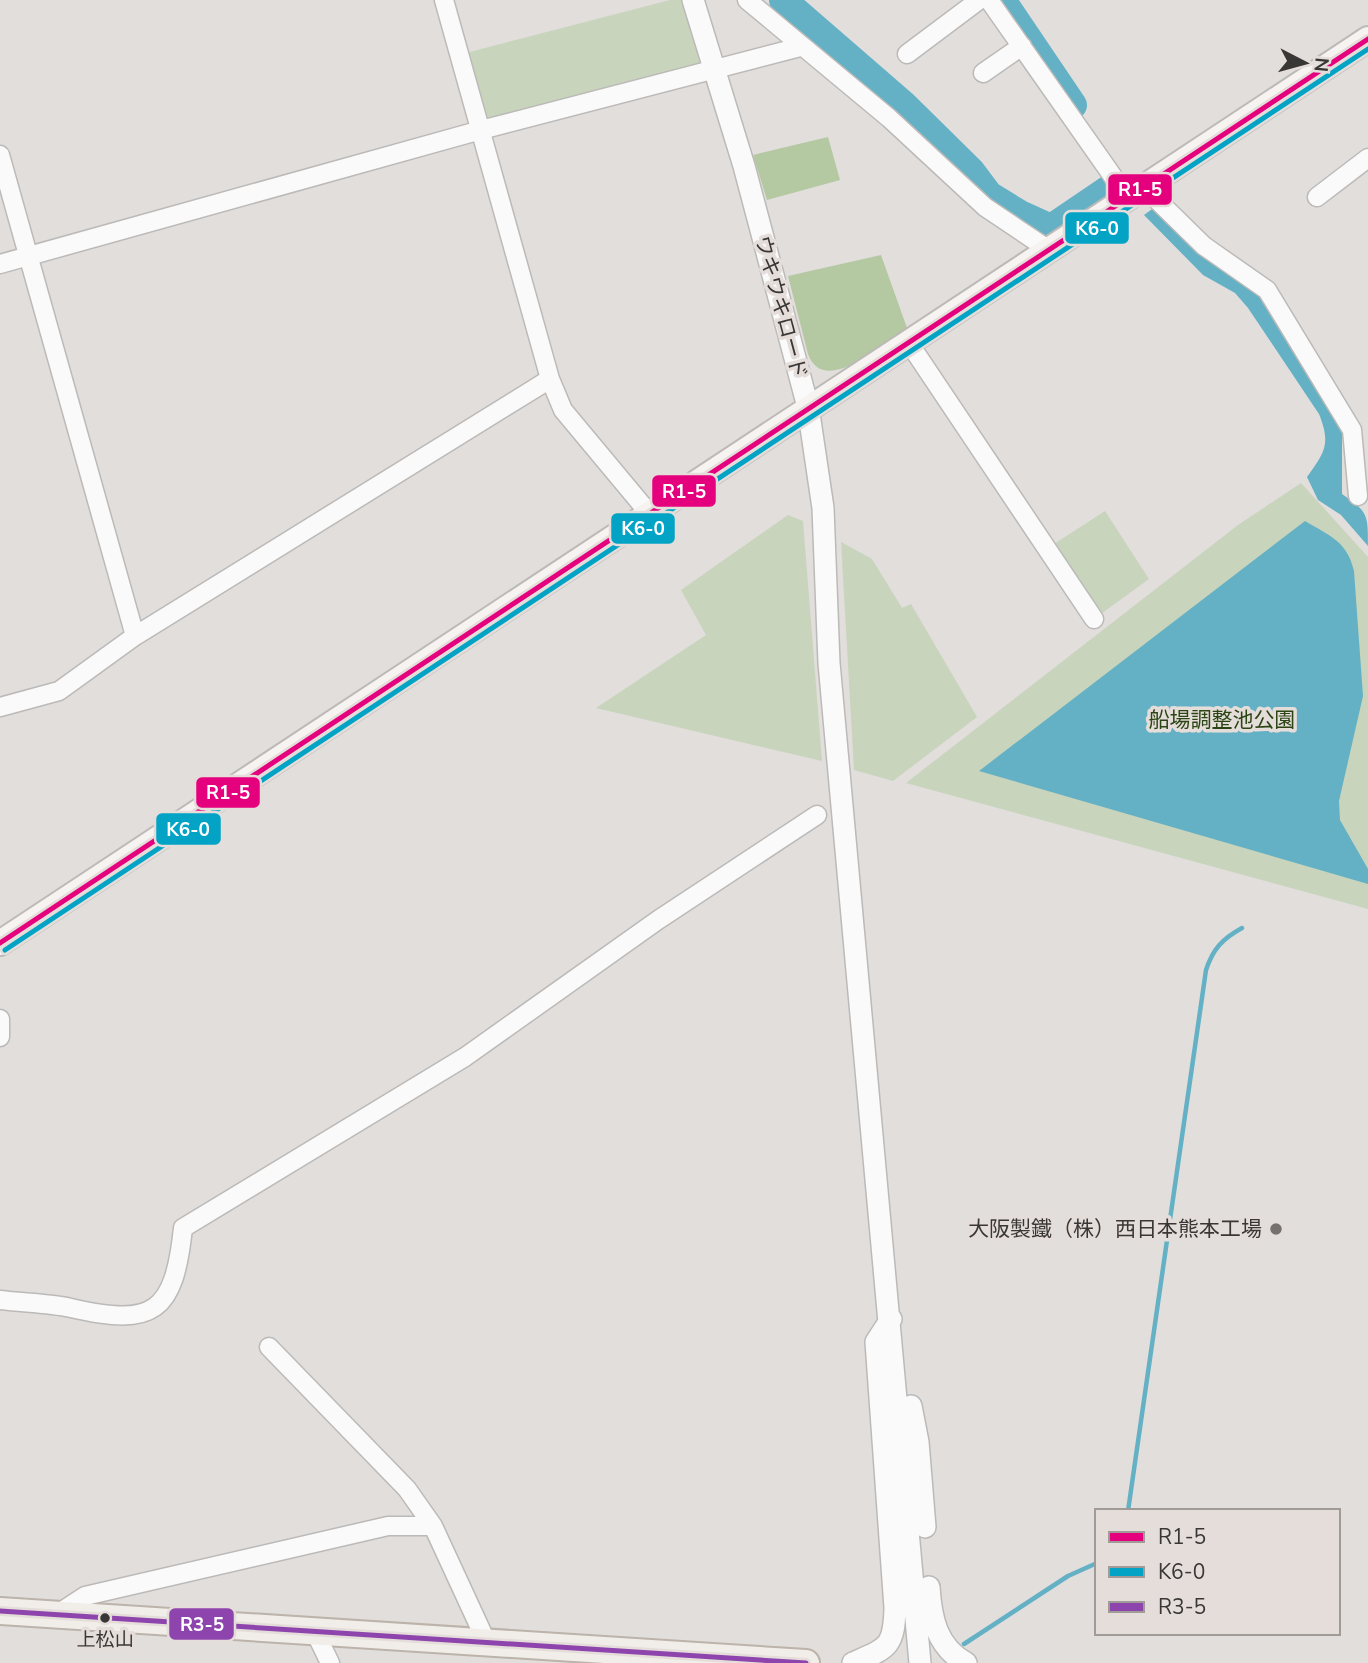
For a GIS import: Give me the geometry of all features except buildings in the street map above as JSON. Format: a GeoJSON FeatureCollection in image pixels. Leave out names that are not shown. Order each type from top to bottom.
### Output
{"type":"FeatureCollection","features":[{"type":"Feature","properties":{"kind":"main road"},"geometry":{"type":"LineString","coordinates":[[0,943],[362,705],[648,512],[1368,39]]}},
{"type":"Feature","properties":{"kind":"main road"},"geometry":{"type":"LineString","coordinates":[[0,1611],[806,1663]]}},
{"type":"Feature","properties":{"kind":"street"},"geometry":{"type":"LineString","coordinates":[[444,0],[550,379],[563,410],[648,512]]}},
{"type":"Feature","properties":{"kind":"street","name":"ウキウキロード"},"geometry":{"type":"LineString","coordinates":[[693,0],[716,71],[808,407],[823,508],[830,663],[917,1598],[920,1663]]}},
{"type":"Feature","properties":{"kind":"street"},"geometry":{"type":"LineString","coordinates":[[747,0],[800,47],[889,118],[985,206],[1049,250]]}},
{"type":"Feature","properties":{"kind":"street"},"geometry":{"type":"LineString","coordinates":[[907,54],[979,0]]}},
{"type":"Feature","properties":{"kind":"street"},"geometry":{"type":"LineString","coordinates":[[989,0],[1021,46],[1138,192],[1157,200],[1204,246],[1267,290],[1352,430],[1358,496]]}},
{"type":"Feature","properties":{"kind":"street"},"geometry":{"type":"LineString","coordinates":[[983,74],[1021,46]]}},
{"type":"Feature","properties":{"kind":"street"},"geometry":{"type":"LineString","coordinates":[[0,264],[481,130],[800,47]]}},
{"type":"Feature","properties":{"kind":"street"},"geometry":{"type":"LineString","coordinates":[[0,155],[135,636]]}},
{"type":"Feature","properties":{"kind":"street"},"geometry":{"type":"LineString","coordinates":[[1317,197],[1368,158]]}},
{"type":"Feature","properties":{"kind":"street"},"geometry":{"type":"LineString","coordinates":[[909,343],[1094,618]]}},
{"type":"Feature","properties":{"kind":"street"},"geometry":{"type":"LineString","coordinates":[[0,707],[59,691],[135,636],[550,379]]}},
{"type":"Feature","properties":{"kind":"street"},"geometry":{"type":"LineString","coordinates":[[0,1300],[68,1307],[96,1315],[138,1315],[157,1307],[171,1290],[179,1263],[183,1228],[465,1058],[702,890],[817,814]]}},
{"type":"Feature","properties":{"kind":"street"},"geometry":{"type":"LineString","coordinates":[[0,1019],[0,1037]]}},
{"type":"Feature","properties":{"kind":"street"},"geometry":{"type":"LineString","coordinates":[[853,1663],[883,1651],[894,1635],[895,1608],[876,1342],[891,1319]]}},
{"type":"Feature","properties":{"kind":"street"},"geometry":{"type":"LineString","coordinates":[[269,1347],[407,1489],[433,1525],[487,1643]]}},
{"type":"Feature","properties":{"kind":"street"},"geometry":{"type":"LineString","coordinates":[[895,1362],[908,1389],[918,1443],[930,1607],[937,1634],[953,1656],[966,1663]]}},
{"type":"Feature","properties":{"kind":"street"},"geometry":{"type":"LineString","coordinates":[[56,1615],[85,1596],[388,1525],[433,1525]]}},
{"type":"Feature","properties":{"kind":"street"},"geometry":{"type":"LineString","coordinates":[[315,1632],[330,1663]]}},
{"type":"Feature","properties":{"kind":"green space"},"geometry":{"type":"Polygon","coordinates":[[[670,0],[683,0],[708,68],[485,123],[466,53],[670,0]]]}},
{"type":"Feature","properties":{"kind":"green space"},"geometry":{"type":"Polygon","coordinates":[[[828,137],[840,180],[767,200],[753,155],[828,137]]]}},
{"type":"Feature","properties":{"kind":"green space"},"geometry":{"type":"Polygon","coordinates":[[[881,255],[907,328],[855,363],[827,371],[816,366],[808,354],[788,276],[881,255]]]}},
{"type":"Feature","properties":{"kind":"green space","name":"船場調整池公園"},"geometry":{"type":"Polygon","coordinates":[[[1301,483],[1368,557],[1368,909],[906,783],[1238,525],[1301,483]]]}},
{"type":"Feature","properties":{"kind":"green space"},"geometry":{"type":"Polygon","coordinates":[[[1105,511],[1149,579],[1098,616],[1051,546],[1105,511]]]}},
{"type":"Feature","properties":{"kind":"green space"},"geometry":{"type":"Polygon","coordinates":[[[788,515],[803,521],[822,761],[596,708],[706,635],[681,590],[788,515]]]}},
{"type":"Feature","properties":{"kind":"green space"},"geometry":{"type":"Polygon","coordinates":[[[841,542],[872,559],[902,608],[911,604],[977,717],[893,781],[854,770],[841,542]]]}},
{"type":"Feature","properties":{"kind":"water"},"geometry":{"type":"Polygon","coordinates":[[[1155,207],[1260,297],[1342,425],[1342,494],[1365,515],[1368,546],[1341,515],[1318,500],[1307,477],[1324,447],[1325,433],[1319,414],[1248,308],[1235,293],[1203,275],[1144,215],[1155,207]]]}},
{"type":"Feature","properties":{"kind":"water","name":"船場調整池公園"},"geometry":{"type":"Polygon","coordinates":[[[1305,521],[1342,546],[1354,571],[1363,696],[1339,801],[1340,820],[1368,869],[1368,884],[979,771],[1305,521]]]}},
{"type":"Feature","properties":{"kind":"waterway"},"geometry":{"type":"LineString","coordinates":[[783,0],[903,104],[971,171],[989,195],[1020,214],[1051,228],[1110,188]]}},
{"type":"Feature","properties":{"kind":"waterway"},"geometry":{"type":"LineString","coordinates":[[1002,0],[1073,105]]}},
{"type":"Feature","properties":{"kind":"waterway"},"geometry":{"type":"LineString","coordinates":[[1128,1509],[1206,970],[1219,945],[1242,928]]}},
{"type":"Feature","properties":{"kind":"waterway"},"geometry":{"type":"LineString","coordinates":[[964,1644],[1068,1576],[1095,1564]]}},
{"type":"Feature","properties":{"kind":"transit line","name":"R1-5"},"geometry":{"type":"LineString","coordinates":[[0,943],[1368,39]]}},
{"type":"Feature","properties":{"kind":"transit line","name":"K6-0"},"geometry":{"type":"LineString","coordinates":[[5,950],[1368,49]]}},
{"type":"Feature","properties":{"kind":"transit line","name":"R3-5"},"geometry":{"type":"LineString","coordinates":[[0,1611],[806,1663]]}},
{"type":"Feature","properties":{"kind":"place","name":"大阪製鐵（株）西日本熊本工場"},"geometry":{"type":"Point","coordinates":[1276,1229]}},
{"type":"Feature","properties":{"kind":"place","name":"上松山"},"geometry":{"type":"Point","coordinates":[105,1618]}}]}
